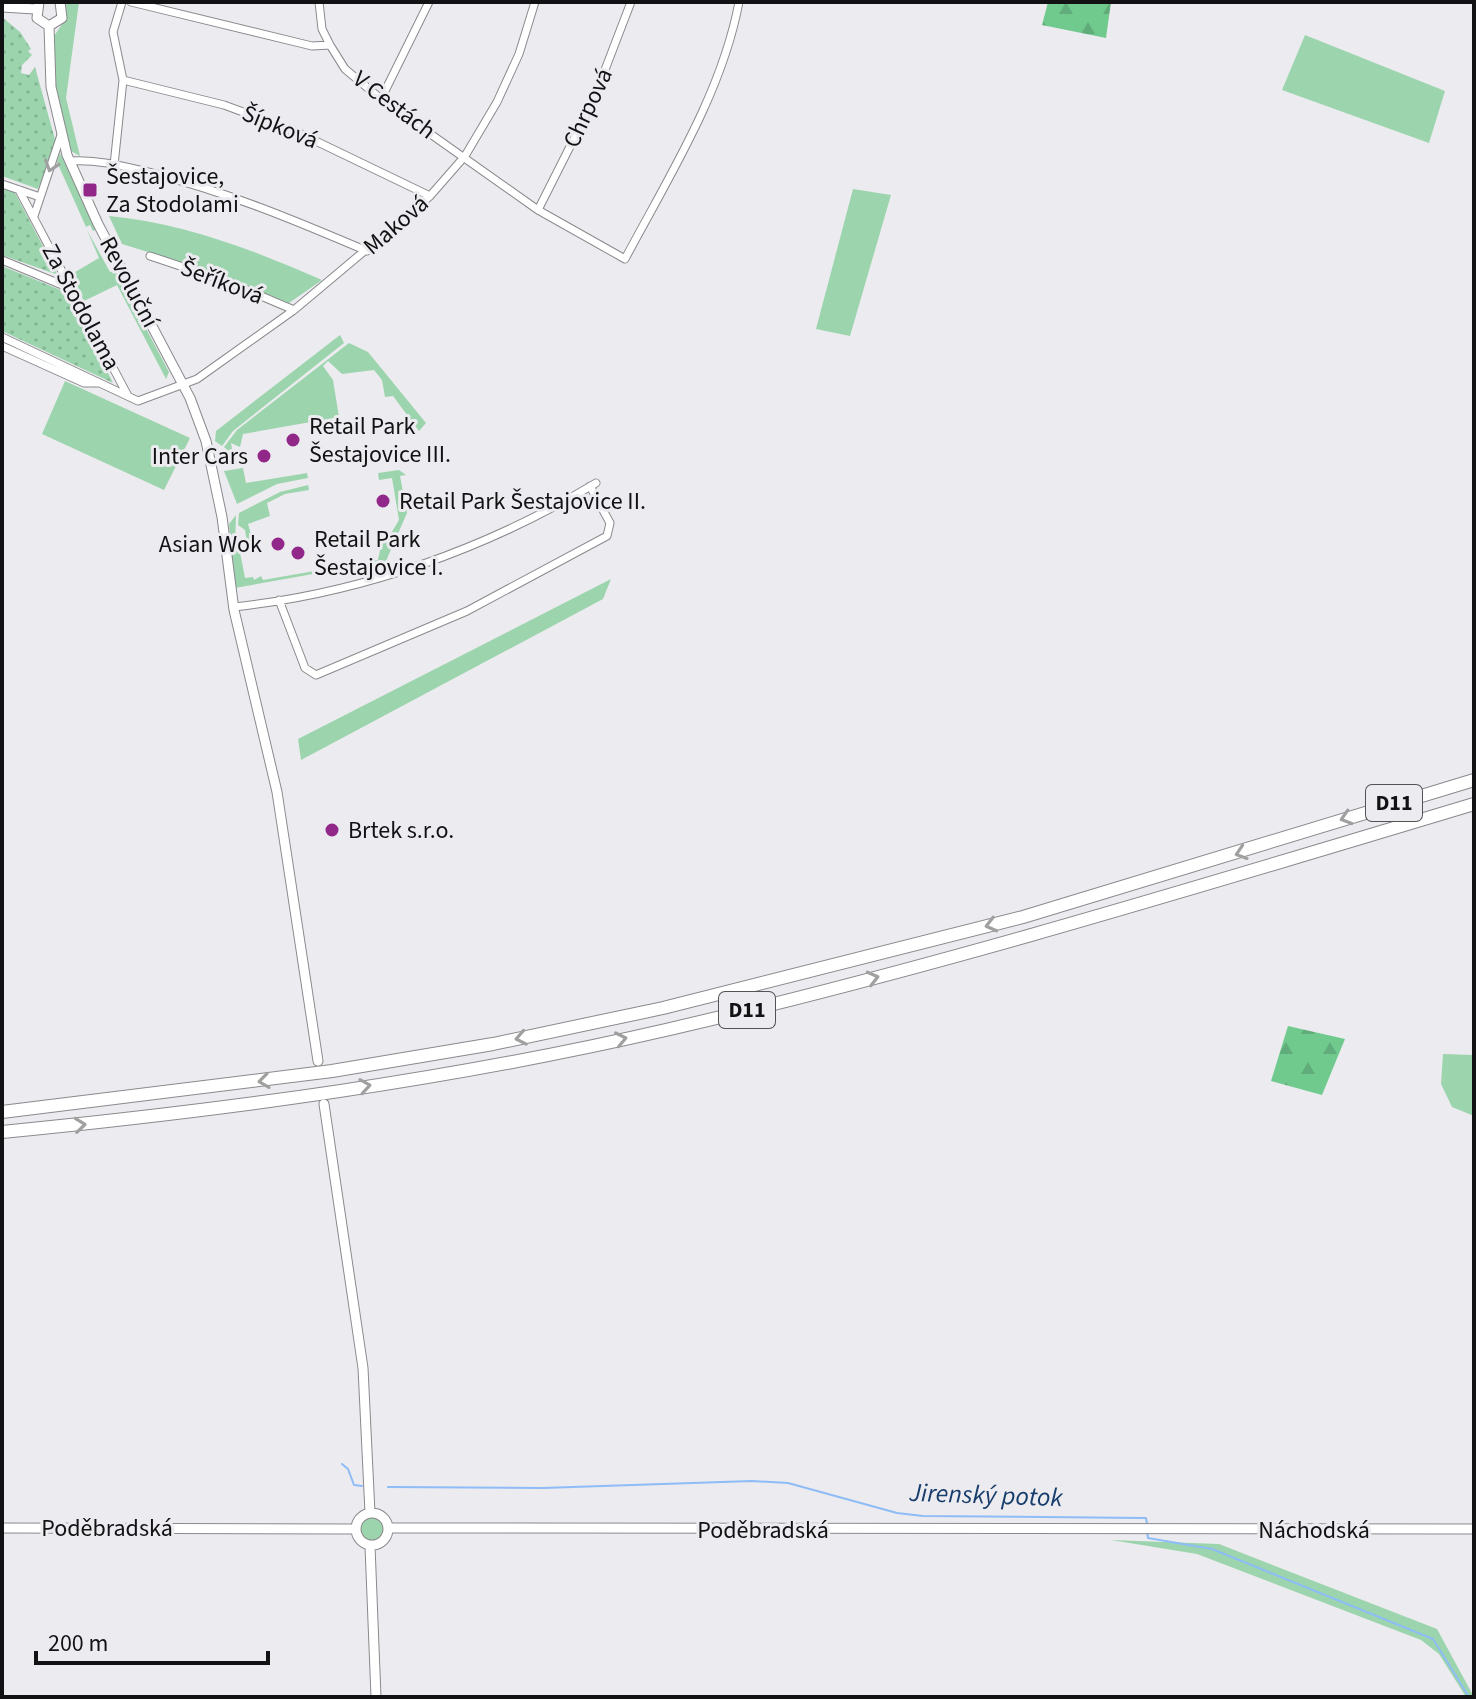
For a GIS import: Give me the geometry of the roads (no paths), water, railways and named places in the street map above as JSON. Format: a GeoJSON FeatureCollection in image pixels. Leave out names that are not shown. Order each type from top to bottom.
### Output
{"type":"FeatureCollection","features":[{"type":"Feature","properties":{"kind":"highway","name":"D11"},"geometry":{"type":"LineString","coordinates":[[2,1112],[332,1071],[507,1041],[692,1002],[1023,917],[1474,780]]}},
{"type":"Feature","properties":{"kind":"highway","name":"D11"},"geometry":{"type":"LineString","coordinates":[[2,1132],[158,1116],[334,1091],[494,1065],[668,1029],[1028,937],[1474,804]]}},
{"type":"Feature","properties":{"kind":"street","name":"Revoluční"},"geometry":{"type":"LineString","coordinates":[[60,2],[62,18],[49,26],[50,81],[61,135],[98,224],[182,384],[206,441],[222,517],[234,607],[277,792],[318,1061]]}},
{"type":"Feature","properties":{"kind":"street"},"geometry":{"type":"LineString","coordinates":[[114,165],[123,80],[113,32],[122,2]]}},
{"type":"Feature","properties":{"kind":"street"},"geometry":{"type":"LineString","coordinates":[[131,2],[312,46],[330,45]]}},
{"type":"Feature","properties":{"kind":"street","name":"V Cestách"},"geometry":{"type":"LineString","coordinates":[[319,2],[322,29],[345,69],[381,99],[538,210],[625,259],[693,128],[730,40],[739,2]]}},
{"type":"Feature","properties":{"kind":"street"},"geometry":{"type":"LineString","coordinates":[[381,99],[429,2]]}},
{"type":"Feature","properties":{"kind":"street","name":"Maková"},"geometry":{"type":"LineString","coordinates":[[129,397],[142,400],[197,379],[294,310],[430,196],[465,156],[497,102],[519,54],[535,2]]}},
{"type":"Feature","properties":{"kind":"street","name":"Chrpová"},"geometry":{"type":"LineString","coordinates":[[538,210],[593,101],[631,2]]}},
{"type":"Feature","properties":{"kind":"street"},"geometry":{"type":"LineString","coordinates":[[2,7],[37,6],[38,21],[49,26]]}},
{"type":"Feature","properties":{"kind":"street","name":"Šípková"},"geometry":{"type":"LineString","coordinates":[[123,80],[224,105],[297,132],[430,196]]}},
{"type":"Feature","properties":{"kind":"street","name":"Za Stodolama"},"geometry":{"type":"LineString","coordinates":[[34,216],[61,135]]}},
{"type":"Feature","properties":{"kind":"street"},"geometry":{"type":"LineString","coordinates":[[70,161],[114,165],[207,187],[367,251]]}},
{"type":"Feature","properties":{"kind":"street"},"geometry":{"type":"LineString","coordinates":[[2,184],[40,197]]}},
{"type":"Feature","properties":{"kind":"street","name":"Za Stodolama"},"geometry":{"type":"LineString","coordinates":[[19,190],[129,397]]}},
{"type":"Feature","properties":{"kind":"street","name":"Šeříková"},"geometry":{"type":"LineString","coordinates":[[150,256],[215,277],[294,310]]}},
{"type":"Feature","properties":{"kind":"street"},"geometry":{"type":"LineString","coordinates":[[2,260],[72,289]]}},
{"type":"Feature","properties":{"kind":"street"},"geometry":{"type":"LineString","coordinates":[[2,337],[129,397]]}},
{"type":"Feature","properties":{"kind":"street"},"geometry":{"type":"LineString","coordinates":[[2,346],[84,383],[99,383]]}},
{"type":"Feature","properties":{"kind":"street"},"geometry":{"type":"LineString","coordinates":[[234,607],[343,587],[440,557],[517,527],[593,484],[610,523],[607,536],[467,611],[316,675],[305,668],[279,600]]}},
{"type":"Feature","properties":{"kind":"street"},"geometry":{"type":"LineString","coordinates":[[324,1104],[363,1368],[370,1513]]}},
{"type":"Feature","properties":{"kind":"street"},"geometry":{"type":"LineString","coordinates":[[370,1513],[382,1517],[388,1528],[383,1541],[370,1546],[361,1542],[355,1529],[362,1516],[370,1513]]}},
{"type":"Feature","properties":{"kind":"street","name":"Poděbradská"},"geometry":{"type":"LineString","coordinates":[[2,1528],[355,1529]]}},
{"type":"Feature","properties":{"kind":"street","name":"Poděbradská"},"geometry":{"type":"LineString","coordinates":[[388,1528],[1154,1531]]}},
{"type":"Feature","properties":{"kind":"street","name":"Náchodská"},"geometry":{"type":"LineString","coordinates":[[1154,1531],[1474,1529]]}},
{"type":"Feature","properties":{"kind":"street"},"geometry":{"type":"LineString","coordinates":[[370,1546],[376,1697]]}},
{"type":"Feature","properties":{"kind":"waterway","name":"Jirenský potok"},"geometry":{"type":"LineString","coordinates":[[342,1464],[348,1469],[354,1485],[362,1486]]}},
{"type":"Feature","properties":{"kind":"waterway","name":"Jirenský potok"},"geometry":{"type":"LineString","coordinates":[[388,1487],[543,1488],[752,1481],[788,1483],[897,1513],[923,1516],[1146,1518],[1147,1524]]}},
{"type":"Feature","properties":{"kind":"waterway","name":"Jirenský potok"},"geometry":{"type":"LineString","coordinates":[[1147,1531],[1148,1538],[1212,1549],[1433,1639],[1469,1697]]}},
{"type":"Feature","properties":{"kind":"place","name":"Šestajovice, Za Stodolami"},"geometry":{"type":"Point","coordinates":[90,190]}},
{"type":"Feature","properties":{"kind":"place","name":"Retail Park Šestajovice III."},"geometry":{"type":"Point","coordinates":[293,440]}},
{"type":"Feature","properties":{"kind":"place","name":"Inter Cars"},"geometry":{"type":"Point","coordinates":[264,456]}},
{"type":"Feature","properties":{"kind":"place","name":"Retail Park Šestajovice II."},"geometry":{"type":"Point","coordinates":[383,501]}},
{"type":"Feature","properties":{"kind":"place","name":"Asian Wok"},"geometry":{"type":"Point","coordinates":[278,544]}},
{"type":"Feature","properties":{"kind":"place","name":"Retail Park Šestajovice I."},"geometry":{"type":"Point","coordinates":[298,553]}},
{"type":"Feature","properties":{"kind":"place","name":"Brtek s.r.o."},"geometry":{"type":"Point","coordinates":[332,830]}}]}
